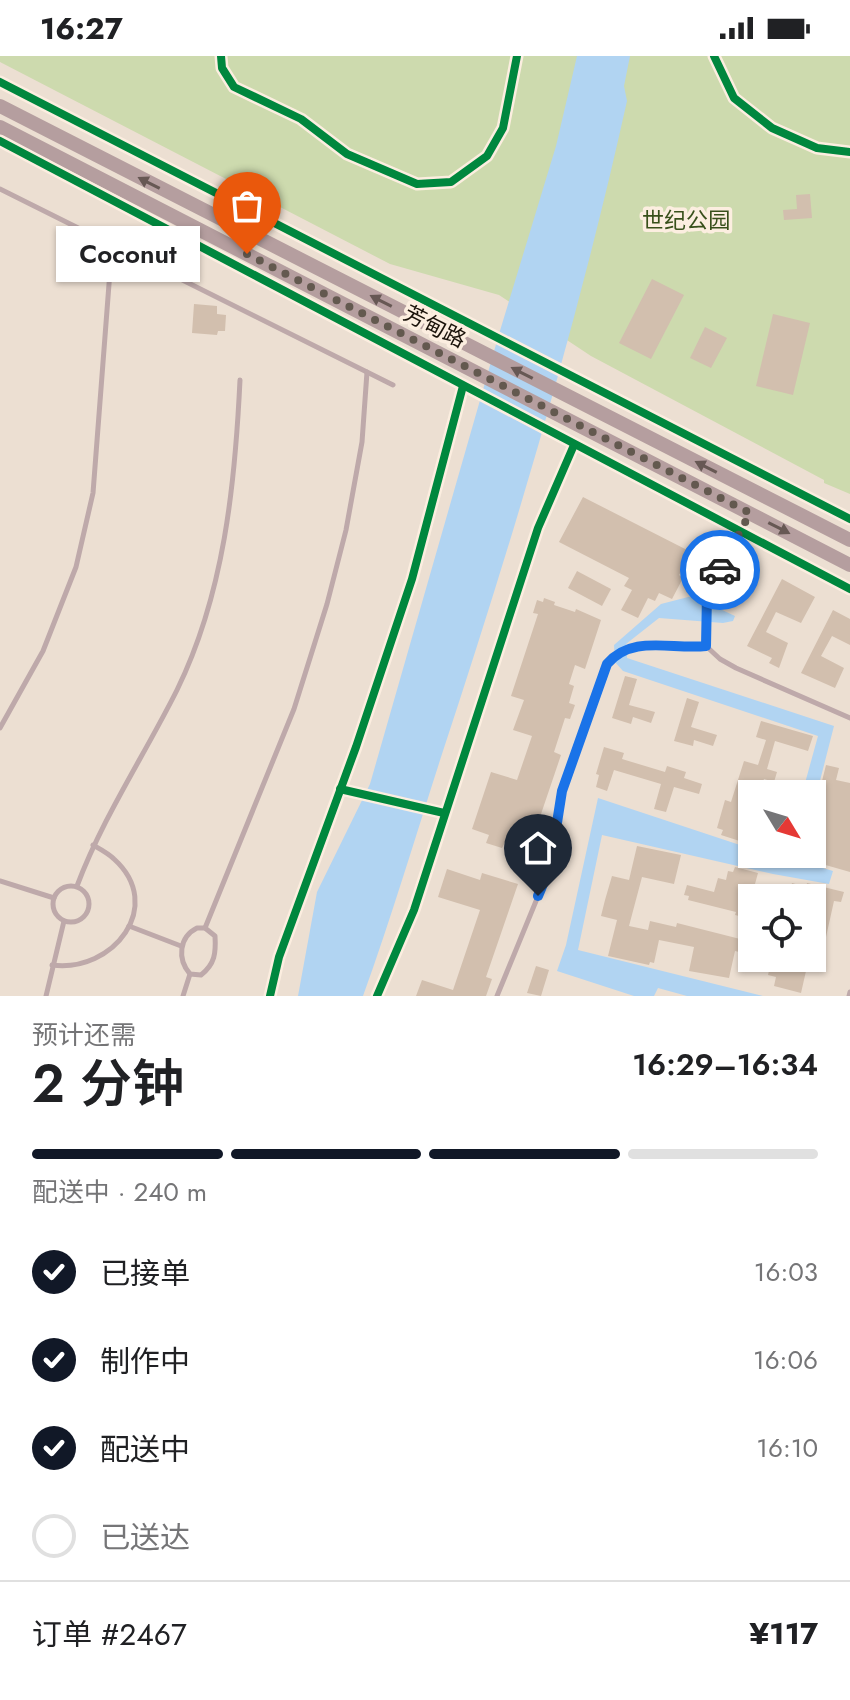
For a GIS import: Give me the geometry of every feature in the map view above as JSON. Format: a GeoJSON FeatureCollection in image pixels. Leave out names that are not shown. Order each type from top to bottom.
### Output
{"type":"FeatureCollection","features":[{"type":"Feature","properties":{"kind":"main road","name":"芳甸路"},"geometry":{"type":"LineString","coordinates":[[0,106],[850,540]]}},
{"type":"Feature","properties":{"kind":"main road","name":"芳甸路"},"geometry":{"type":"LineString","coordinates":[[0,127],[850,565]]}},
{"type":"Feature","properties":{"kind":"lane"},"geometry":{"type":"LineString","coordinates":[[0,189],[393,385]]}},
{"type":"Feature","properties":{"kind":"lane"},"geometry":{"type":"LineString","coordinates":[[0,728],[43,651],[76,567],[93,493],[112,245]]}},
{"type":"Feature","properties":{"kind":"lane"},"geometry":{"type":"LineString","coordinates":[[205,928],[294,709],[327,604],[346,530],[362,442],[367,372]]}},
{"type":"Feature","properties":{"kind":"lane"},"geometry":{"type":"LineString","coordinates":[[77,886],[93,845],[178,687],[203,624],[220,563],[232,489],[240,380]]}},
{"type":"Feature","properties":{"kind":"lane"},"geometry":{"type":"LineString","coordinates":[[706,646],[707,595],[750,513]]}},
{"type":"Feature","properties":{"kind":"lane"},"geometry":{"type":"LineString","coordinates":[[497,996],[550,867],[562,791],[607,664],[616,654],[644,645],[706,646],[736,668],[850,718]]}},
{"type":"Feature","properties":{"kind":"lane"},"geometry":{"type":"LineString","coordinates":[[52,965],[79,966],[98,959],[117,945],[135,911],[135,896],[130,881],[115,859],[93,845]]}},
{"type":"Feature","properties":{"kind":"lane"},"geometry":{"type":"LineString","coordinates":[[0,881],[54,898]]}},
{"type":"Feature","properties":{"kind":"lane"},"geometry":{"type":"LineString","coordinates":[[64,886],[77,886],[86,892],[90,901],[89,910],[77,921],[64,921],[54,912],[54,898],[64,886]]}},
{"type":"Feature","properties":{"kind":"lane"},"geometry":{"type":"LineString","coordinates":[[46,996],[64,921]]}},
{"type":"Feature","properties":{"kind":"lane"},"geometry":{"type":"LineString","coordinates":[[129,926],[181,946]]}},
{"type":"Feature","properties":{"kind":"lane"},"geometry":{"type":"LineString","coordinates":[[205,928],[215,936],[216,954],[201,975],[190,974],[184,967],[181,946],[191,931],[205,928]]}},
{"type":"Feature","properties":{"kind":"lane"},"geometry":{"type":"LineString","coordinates":[[183,996],[190,974]]}},
{"type":"Feature","properties":{"kind":"green space","name":"世纪公园"},"geometry":{"type":"Polygon","coordinates":[[[0,56],[850,56],[850,494],[824,483],[824,480],[591,356],[499,295],[390,264],[0,62],[0,56]]]}},
{"type":"Feature","properties":{"kind":"water"},"geometry":{"type":"Polygon","coordinates":[[[577,56],[630,56],[624,86],[627,101],[566,348],[519,511],[363,996],[298,996],[317,892],[370,784],[556,146],[577,56]]]}},
{"type":"Feature","properties":{"kind":"water"},"geometry":{"type":"Polygon","coordinates":[[[692,596],[735,616],[733,621],[723,623],[659,618],[626,644],[627,658],[834,726],[820,780],[806,780],[818,736],[623,671],[615,662],[614,645],[661,604],[692,596]]]}},
{"type":"Feature","properties":{"kind":"water"},"geometry":{"type":"Polygon","coordinates":[[[598,798],[738,844],[738,866],[602,835],[578,950],[763,996],[687,996],[658,988],[654,996],[634,996],[557,971],[566,945],[598,798]]]}},
{"type":"Feature","properties":{"kind":"water"},"geometry":{"type":"Polygon","coordinates":[[[747,868],[823,868],[833,871],[829,884],[747,868]]]}},
{"type":"Feature","properties":{"kind":"building"},"geometry":{"type":"Polygon","coordinates":[[[810,194],[812,218],[784,220],[783,210],[797,209],[796,195],[810,194]]]}},
{"type":"Feature","properties":{"kind":"building"},"geometry":{"type":"Polygon","coordinates":[[[652,279],[684,295],[651,359],[619,343],[652,279]]]}},
{"type":"Feature","properties":{"kind":"building"},"geometry":{"type":"Polygon","coordinates":[[[194,304],[217,306],[217,314],[226,315],[225,331],[218,331],[217,335],[192,333],[194,304]]]}},
{"type":"Feature","properties":{"kind":"building"},"geometry":{"type":"Polygon","coordinates":[[[773,314],[810,323],[793,395],[756,386],[773,314]]]}},
{"type":"Feature","properties":{"kind":"building"},"geometry":{"type":"Polygon","coordinates":[[[705,327],[727,338],[711,368],[690,358],[705,327]]]}},
{"type":"Feature","properties":{"kind":"building"},"geometry":{"type":"Polygon","coordinates":[[[583,497],[691,552],[679,575],[683,578],[672,599],[659,593],[655,601],[648,598],[638,618],[621,610],[632,590],[624,586],[629,578],[559,542],[583,497]]]}},
{"type":"Feature","properties":{"kind":"building"},"geometry":{"type":"Polygon","coordinates":[[[577,571],[611,589],[602,606],[568,588],[577,571]]]}},
{"type":"Feature","properties":{"kind":"building"},"geometry":{"type":"Polygon","coordinates":[[[782,579],[815,597],[801,623],[776,612],[766,632],[788,643],[779,668],[769,663],[772,658],[747,646],[782,579]]]}},
{"type":"Feature","properties":{"kind":"building"},"geometry":{"type":"Polygon","coordinates":[[[544,598],[555,602],[554,605],[575,612],[576,609],[601,620],[585,669],[575,665],[569,684],[574,686],[569,703],[575,705],[570,719],[565,718],[554,752],[561,755],[540,817],[546,819],[540,837],[536,836],[534,844],[526,841],[523,848],[505,842],[502,848],[486,843],[489,835],[472,829],[491,772],[517,780],[532,736],[513,730],[524,700],[511,696],[538,614],[533,613],[537,600],[543,602],[544,598]]]}},
{"type":"Feature","properties":{"kind":"building"},"geometry":{"type":"Polygon","coordinates":[[[833,610],[850,619],[850,645],[832,636],[821,656],[844,668],[835,688],[801,673],[833,610]]]}},
{"type":"Feature","properties":{"kind":"building"},"geometry":{"type":"Polygon","coordinates":[[[625,676],[637,679],[629,705],[655,712],[651,723],[633,717],[631,724],[612,718],[625,676]]]}},
{"type":"Feature","properties":{"kind":"building"},"geometry":{"type":"Polygon","coordinates":[[[687,698],[699,702],[691,727],[717,735],[713,746],[694,740],[693,746],[674,741],[687,698]]]}},
{"type":"Feature","properties":{"kind":"building"},"geometry":{"type":"Polygon","coordinates":[[[761,721],[813,736],[808,751],[775,741],[767,769],[777,772],[775,780],[738,780],[738,840],[721,835],[723,830],[717,828],[725,800],[731,802],[744,761],[758,765],[766,740],[756,737],[761,721]]]}},
{"type":"Feature","properties":{"kind":"building"},"geometry":{"type":"Polygon","coordinates":[[[604,747],[624,753],[622,759],[665,772],[667,766],[686,772],[684,778],[702,784],[699,794],[674,787],[666,812],[654,809],[661,784],[614,770],[607,791],[596,787],[599,775],[596,774],[604,747]]]}},
{"type":"Feature","properties":{"kind":"building"},"geometry":{"type":"Polygon","coordinates":[[[826,765],[839,768],[836,780],[850,783],[850,872],[826,865],[826,780],[822,780],[826,765]]]}},
{"type":"Feature","properties":{"kind":"building"},"geometry":{"type":"Polygon","coordinates":[[[637,846],[681,855],[674,884],[642,877],[629,926],[648,930],[650,921],[676,927],[677,923],[738,938],[738,952],[735,951],[729,978],[689,971],[694,947],[659,940],[654,963],[650,962],[649,965],[608,956],[617,920],[601,916],[605,900],[612,876],[629,880],[637,846]]]}},
{"type":"Feature","properties":{"kind":"building"},"geometry":{"type":"Polygon","coordinates":[[[735,867],[758,873],[755,884],[738,884],[738,916],[736,912],[688,900],[689,896],[684,895],[687,885],[714,892],[718,878],[726,880],[728,871],[733,872],[735,867]]]}},
{"type":"Feature","properties":{"kind":"building"},"geometry":{"type":"Polygon","coordinates":[[[447,869],[480,880],[482,873],[518,884],[486,977],[492,979],[486,996],[416,996],[422,980],[453,990],[480,910],[438,897],[447,869]]]}},
{"type":"Feature","properties":{"kind":"building"},"geometry":{"type":"Polygon","coordinates":[[[826,888],[844,892],[841,902],[834,901],[826,937],[826,888]]]}},
{"type":"Feature","properties":{"kind":"building"},"geometry":{"type":"Polygon","coordinates":[[[536,966],[549,970],[541,996],[527,993],[536,966]]]}},
{"type":"Feature","properties":{"kind":"building"},"geometry":{"type":"Polygon","coordinates":[[[769,972],[806,972],[801,993],[774,986],[776,977],[768,975],[769,972]]]}},
{"type":"Feature","properties":{"kind":"cycle path"},"geometry":{"type":"LineString","coordinates":[[221,56],[222,68],[234,87],[301,119],[347,154],[417,184],[451,182],[487,156],[503,128],[517,56]]}},
{"type":"Feature","properties":{"kind":"cycle path"},"geometry":{"type":"LineString","coordinates":[[714,56],[734,98],[772,128],[817,148],[850,152]]}},
{"type":"Feature","properties":{"kind":"cycle path"},"geometry":{"type":"LineString","coordinates":[[0,82],[850,519]]}},
{"type":"Feature","properties":{"kind":"cycle path"},"geometry":{"type":"LineString","coordinates":[[0,141],[850,589]]}},
{"type":"Feature","properties":{"kind":"cycle path"},"geometry":{"type":"LineString","coordinates":[[270,996],[279,957],[356,747],[412,579],[463,386]]}},
{"type":"Feature","properties":{"kind":"cycle path"},"geometry":{"type":"LineString","coordinates":[[377,996],[414,910],[538,528],[574,445]]}},
{"type":"Feature","properties":{"kind":"cycle path"},"geometry":{"type":"LineString","coordinates":[[340,789],[444,813]]}},
{"type":"Feature","properties":{"kind":"way so far"},"geometry":{"type":"LineString","coordinates":[[247,254],[750,513],[720,570]]}},
{"type":"Feature","properties":{"kind":"place","name":"Coconut"},"geometry":{"type":"Point","coordinates":[247,254]}},
{"type":"Feature","properties":{"kind":"route"},"geometry":{"type":"LineString","coordinates":[[538,896],[550,867],[562,791],[607,664],[616,654],[644,645],[706,646],[707,595],[720,570]]}}]}
